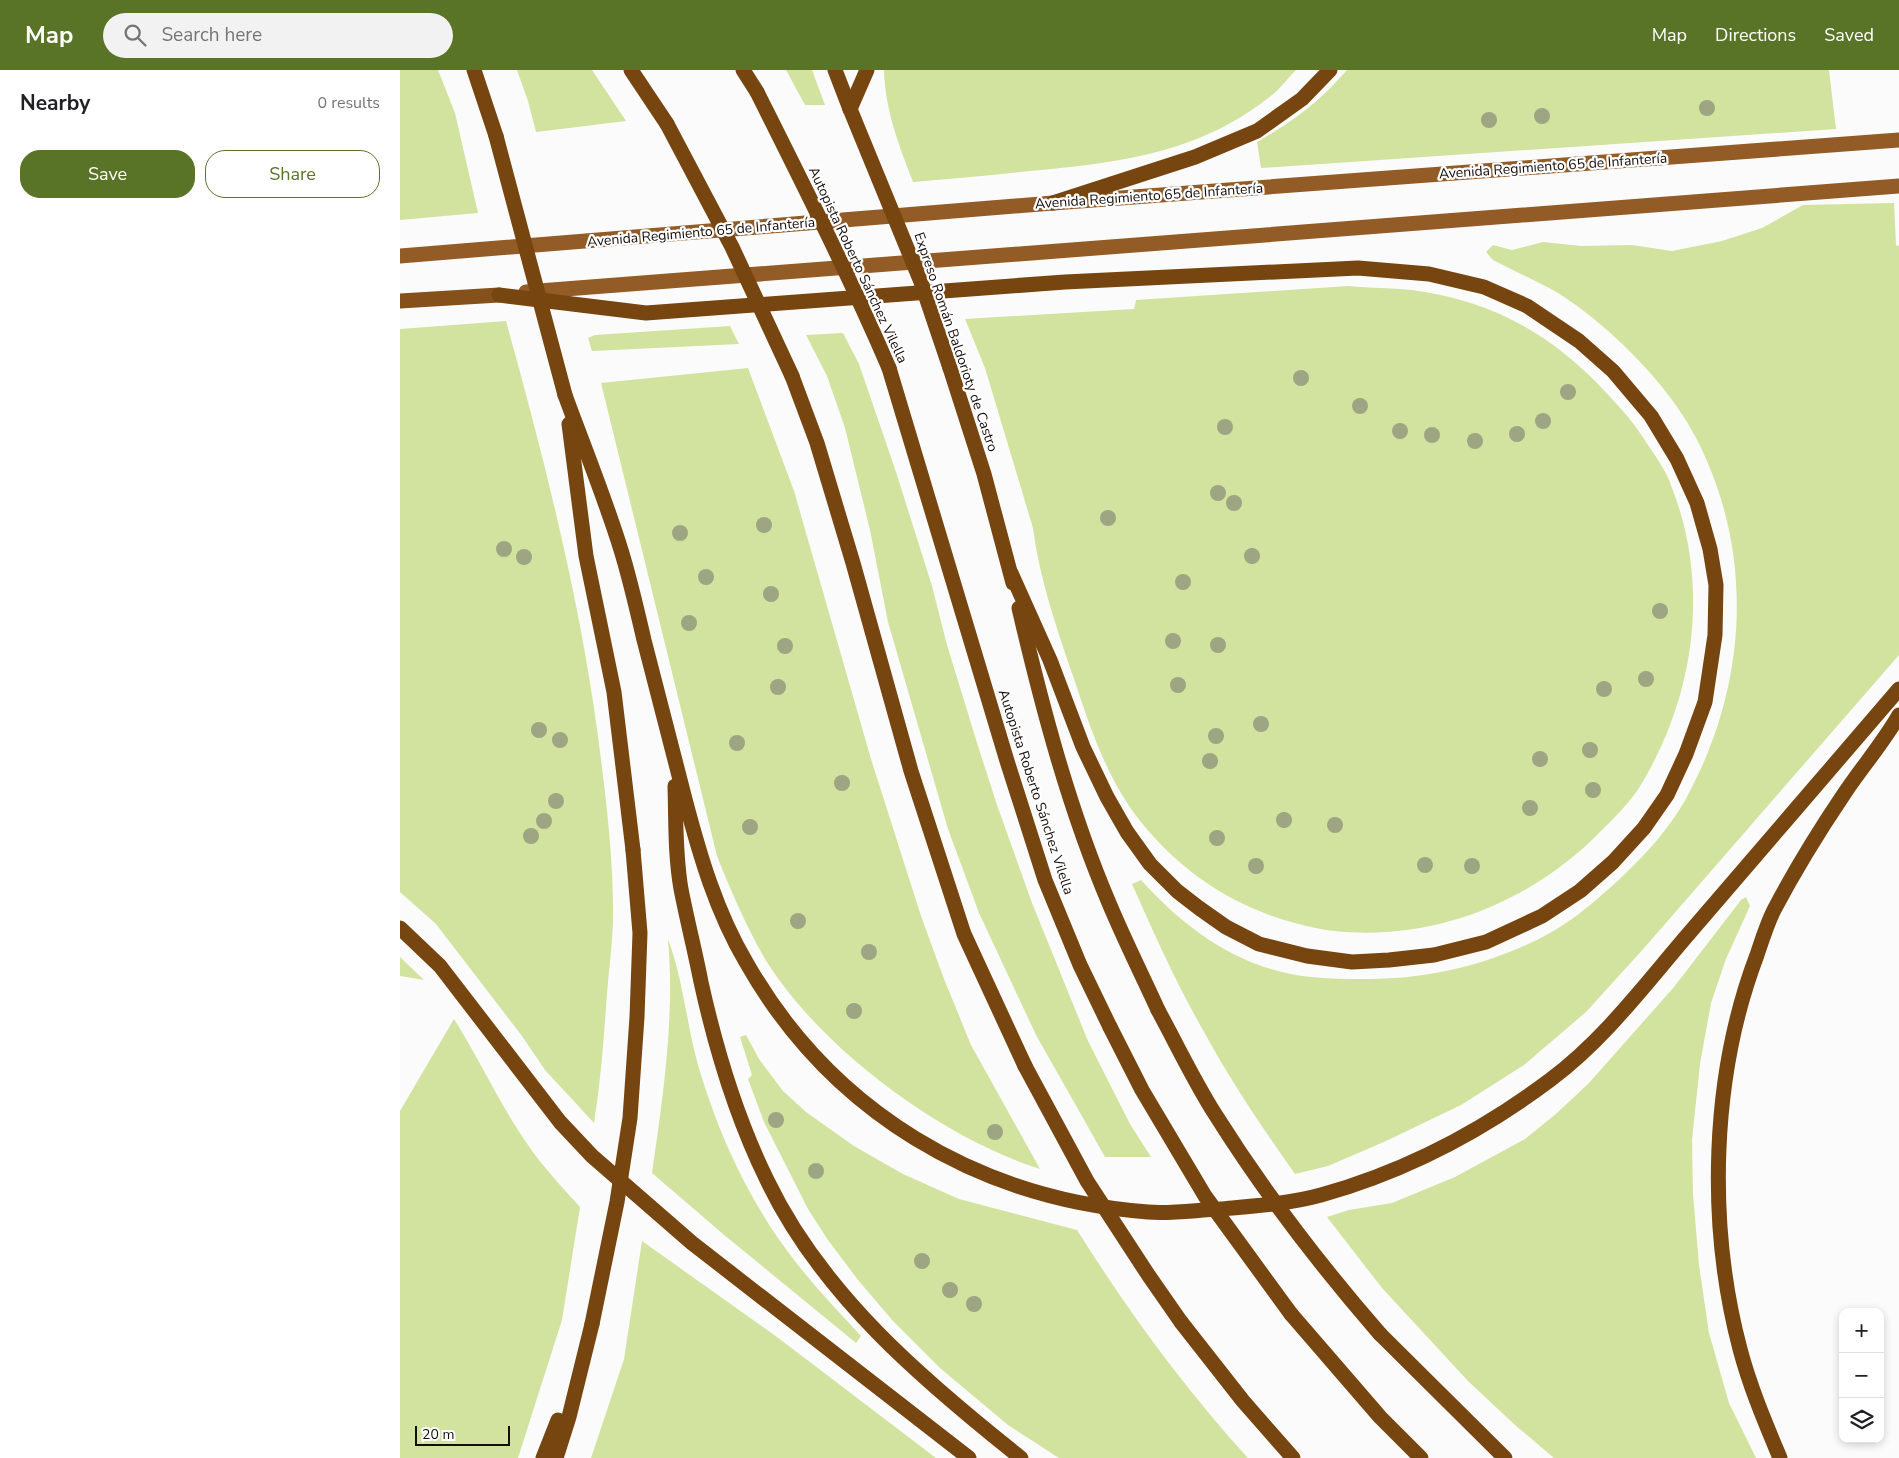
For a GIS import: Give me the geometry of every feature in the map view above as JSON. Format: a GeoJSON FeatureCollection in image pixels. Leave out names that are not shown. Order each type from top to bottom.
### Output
{"type":"FeatureCollection","features":[{"type":"Feature","properties":{"kind":"highway"},"geometry":{"type":"LineString","coordinates":[[474,70],[496,136],[565,395],[621,549],[701,859],[722,918],[747,965],[782,1019],[820,1062],[865,1105],[911,1137],[992,1178],[1051,1198],[1153,1213],[1272,1204],[1317,1196],[1363,1182],[1462,1138],[1515,1105],[1552,1078],[1607,1031],[1655,972],[1899,690]]}},
{"type":"Feature","properties":{"kind":"highway"},"geometry":{"type":"LineString","coordinates":[[631,70],[667,124],[732,247],[792,376],[817,443],[853,562],[911,771],[964,934],[1025,1066],[1087,1181],[1148,1276],[1181,1322],[1243,1401],[1293,1458]]}},
{"type":"Feature","properties":{"kind":"highway","name":"Autopista Roberto Sánchez Vilella"},"geometry":{"type":"LineString","coordinates":[[743,70],[757,92],[828,233],[889,368],[1006,761],[1045,880],[1080,965],[1110,1027],[1142,1090],[1205,1196],[1291,1314],[1380,1417],[1421,1458]]}},
{"type":"Feature","properties":{"kind":"highway","name":"Expreso Román Baldorioty de Castro"},"geometry":{"type":"LineString","coordinates":[[835,70],[920,282],[984,474],[1011,574]]}},
{"type":"Feature","properties":{"kind":"highway"},"geometry":{"type":"LineString","coordinates":[[850,109],[867,70]]}},
{"type":"Feature","properties":{"kind":"highway"},"geometry":{"type":"LineString","coordinates":[[1053,203],[1195,157],[1257,131],[1302,99],[1330,70]]}},
{"type":"Feature","properties":{"kind":"highway"},"geometry":{"type":"LineString","coordinates":[[400,302],[499,294],[646,313],[1065,282],[1358,268],[1429,274],[1484,287],[1527,306],[1579,341],[1613,371],[1651,416],[1677,459],[1697,502],[1710,549],[1716,584],[1715,636],[1705,702],[1686,754],[1667,795],[1644,828],[1587,886],[1542,916],[1486,942],[1434,955],[1352,962],[1307,956],[1259,944],[1226,927],[1199,908],[1176,891],[1150,864],[1127,832],[1087,755],[1050,660],[1011,574]]}},
{"type":"Feature","properties":{"kind":"highway"},"geometry":{"type":"LineString","coordinates":[[556,1458],[569,1417],[585,1354],[617,1202],[630,1118],[637,1017],[640,933],[633,850],[614,692],[586,556],[565,395]]}},
{"type":"Feature","properties":{"kind":"highway"},"geometry":{"type":"LineString","coordinates":[[1011,574],[1041,702],[1077,816],[1109,902],[1158,1010],[1214,1113],[1276,1204],[1348,1297],[1380,1334],[1505,1458]]}},
{"type":"Feature","properties":{"kind":"highway"},"geometry":{"type":"LineString","coordinates":[[1780,1458],[1753,1393],[1742,1356],[1726,1276],[1719,1212],[1718,1157],[1722,1097],[1734,1027],[1749,975],[1773,912],[1844,793],[1888,736],[1899,715]]}},
{"type":"Feature","properties":{"kind":"highway"},"geometry":{"type":"LineString","coordinates":[[675,762],[676,837],[681,888],[705,999],[722,1068],[742,1126],[767,1182],[804,1244],[857,1310],[936,1388],[1021,1458]]}},
{"type":"Feature","properties":{"kind":"highway"},"geometry":{"type":"LineString","coordinates":[[400,928],[440,966],[560,1122],[592,1156],[692,1243],[969,1458]]}},
{"type":"Feature","properties":{"kind":"highway"},"geometry":{"type":"LineString","coordinates":[[543,1458],[585,1354]]}},
{"type":"Feature","properties":{"kind":"main road","name":"Avenida Regimiento 65 de Infantería"},"geometry":{"type":"LineString","coordinates":[[400,256],[1053,203],[1899,140]]}},
{"type":"Feature","properties":{"kind":"main road"},"geometry":{"type":"LineString","coordinates":[[499,294],[1899,186]]}},
{"type":"Feature","properties":{"kind":"green space"},"geometry":{"type":"Polygon","coordinates":[[[400,70],[438,70],[455,113],[478,213],[400,220],[400,70]]]}},
{"type":"Feature","properties":{"kind":"green space"},"geometry":{"type":"Polygon","coordinates":[[[517,70],[592,70],[626,121],[536,132],[517,70]]]}},
{"type":"Feature","properties":{"kind":"green space"},"geometry":{"type":"Polygon","coordinates":[[[786,70],[812,70],[825,105],[805,105],[786,70]]]}},
{"type":"Feature","properties":{"kind":"green space"},"geometry":{"type":"Polygon","coordinates":[[[884,70],[1296,70],[1275,92],[1245,115],[1217,130],[1157,152],[1127,159],[1063,168],[913,182],[890,113],[884,70]]]}},
{"type":"Feature","properties":{"kind":"green space"},"geometry":{"type":"Polygon","coordinates":[[[1347,70],[1829,70],[1836,129],[1261,168],[1257,142],[1305,110],[1347,70]]]}},
{"type":"Feature","properties":{"kind":"green space"},"geometry":{"type":"Polygon","coordinates":[[[1894,203],[1896,245],[1899,246],[1899,655],[1645,947],[1586,1012],[1524,1065],[1461,1105],[1328,1166],[1295,1174],[1239,1091],[1197,1020],[1132,884],[1141,880],[1188,925],[1224,949],[1264,967],[1286,973],[1327,978],[1393,978],[1440,972],[1485,961],[1529,944],[1567,923],[1605,892],[1645,854],[1665,830],[1690,791],[1710,748],[1724,704],[1733,659],[1737,614],[1735,568],[1727,523],[1714,479],[1695,436],[1683,416],[1651,374],[1612,334],[1571,301],[1493,260],[1486,252],[1493,245],[1512,250],[1543,242],[1581,246],[1632,245],[1672,251],[1722,241],[1762,228],[1803,205],[1894,203]]]}},
{"type":"Feature","properties":{"kind":"green space"},"geometry":{"type":"Polygon","coordinates":[[[1348,286],[1412,290],[1465,301],[1513,320],[1557,348],[1577,364],[1628,417],[1660,462],[1672,488],[1684,526],[1691,565],[1693,604],[1690,643],[1683,682],[1672,720],[1656,756],[1637,791],[1610,822],[1566,862],[1537,883],[1506,900],[1474,914],[1440,924],[1406,930],[1370,933],[1319,929],[1295,923],[1251,908],[1230,897],[1191,872],[1173,857],[1129,806],[1118,789],[1101,752],[1067,658],[1044,584],[1033,528],[985,368],[965,319],[1134,309],[1136,300],[1348,286]]]}},
{"type":"Feature","properties":{"kind":"green space"},"geometry":{"type":"Polygon","coordinates":[[[506,321],[547,475],[571,579],[590,683],[607,806],[611,853],[613,923],[599,1091],[594,1123],[545,1070],[522,1036],[436,924],[400,892],[400,329],[506,321]]]}},
{"type":"Feature","properties":{"kind":"green space"},"geometry":{"type":"Polygon","coordinates":[[[730,326],[739,344],[592,351],[588,338],[595,335],[730,326]]]}},
{"type":"Feature","properties":{"kind":"green space"},"geometry":{"type":"Polygon","coordinates":[[[843,333],[859,364],[896,472],[932,586],[947,645],[978,746],[1032,903],[1088,1041],[1130,1124],[1151,1157],[1105,1157],[1036,1035],[979,913],[948,829],[888,622],[870,530],[845,428],[827,376],[806,335],[843,333]]]}},
{"type":"Feature","properties":{"kind":"green space"},"geometry":{"type":"Polygon","coordinates":[[[748,368],[794,491],[871,759],[921,916],[971,1045],[1040,1169],[1002,1154],[963,1135],[924,1112],[886,1086],[850,1057],[789,993],[765,959],[751,934],[717,856],[601,383],[748,368]]]}},
{"type":"Feature","properties":{"kind":"green space"},"geometry":{"type":"Polygon","coordinates":[[[1746,897],[1750,906],[1726,959],[1711,1003],[1700,1064],[1692,1140],[1693,1194],[1699,1265],[1709,1333],[1729,1403],[1756,1458],[1554,1458],[1468,1381],[1382,1288],[1327,1217],[1349,1210],[1392,1203],[1455,1177],[1525,1139],[1557,1113],[1589,1083],[1674,987],[1741,900],[1746,897]]]}},
{"type":"Feature","properties":{"kind":"green space"},"geometry":{"type":"Polygon","coordinates":[[[668,939],[678,972],[700,1072],[736,1166],[760,1210],[796,1263],[861,1336],[856,1343],[652,1173],[664,1086],[669,1027],[670,968],[668,939]]]}},
{"type":"Feature","properties":{"kind":"green space"},"geometry":{"type":"Polygon","coordinates":[[[400,957],[424,980],[400,976],[400,957]]]}},
{"type":"Feature","properties":{"kind":"green space"},"geometry":{"type":"Polygon","coordinates":[[[454,1019],[508,1114],[528,1145],[546,1169],[580,1207],[562,1320],[518,1458],[400,1458],[400,1111],[454,1019]]]}},
{"type":"Feature","properties":{"kind":"green space"},"geometry":{"type":"Polygon","coordinates":[[[746,1035],[759,1059],[783,1091],[806,1112],[854,1146],[903,1174],[959,1199],[1077,1230],[1116,1290],[1179,1376],[1248,1458],[1059,1458],[1008,1425],[940,1368],[893,1321],[858,1280],[808,1209],[764,1122],[748,1079],[752,1075],[740,1037],[746,1035]]]}},
{"type":"Feature","properties":{"kind":"green space"},"geometry":{"type":"Polygon","coordinates":[[[642,1241],[777,1337],[936,1458],[591,1458],[624,1359],[642,1241]]]}}]}
